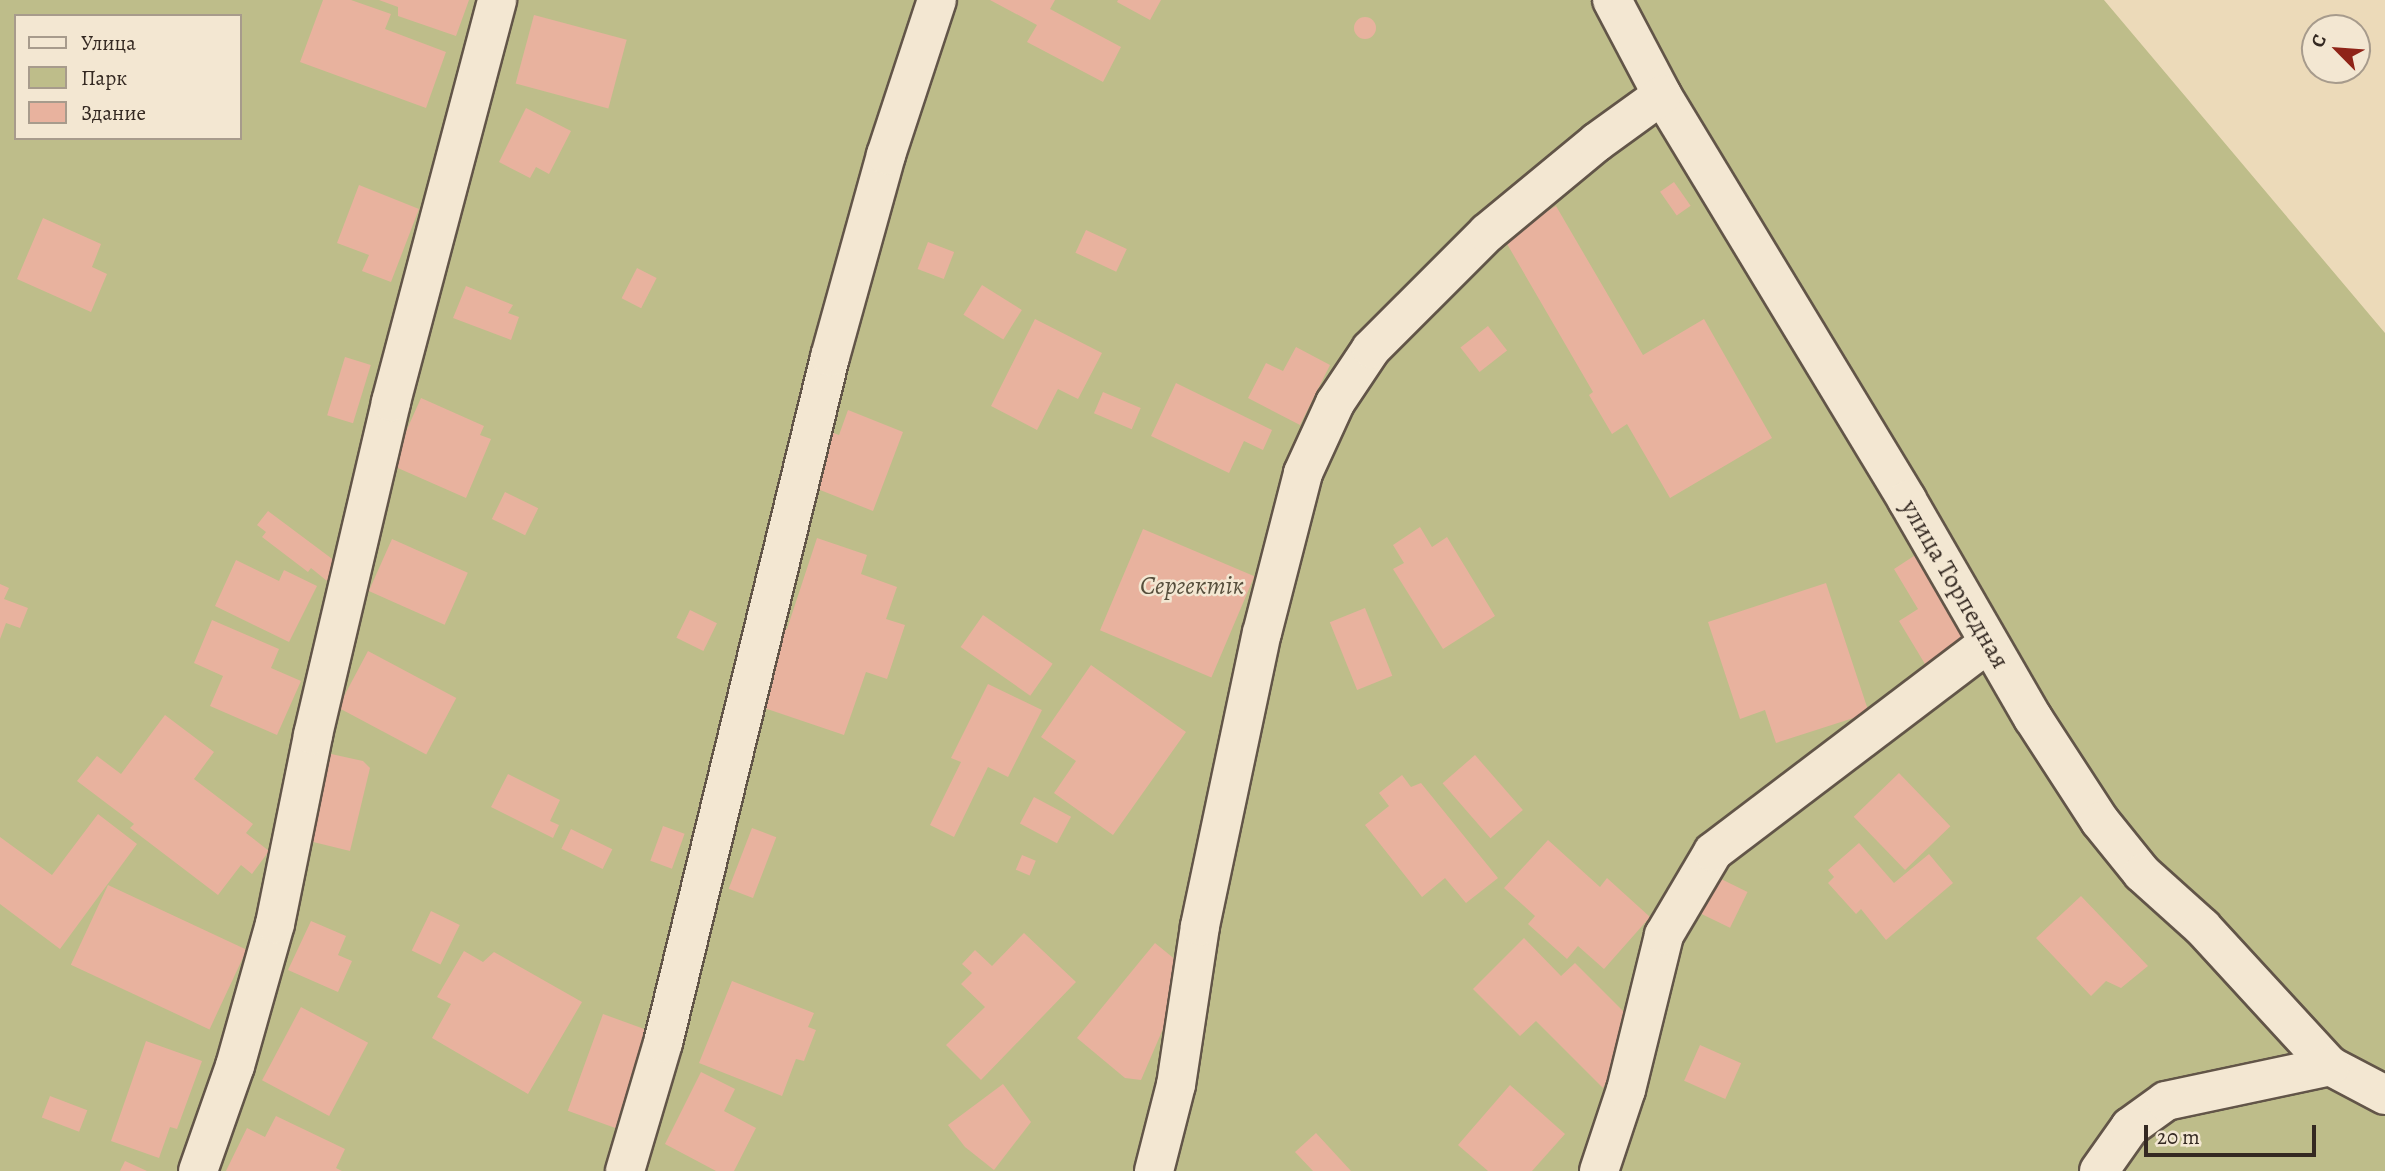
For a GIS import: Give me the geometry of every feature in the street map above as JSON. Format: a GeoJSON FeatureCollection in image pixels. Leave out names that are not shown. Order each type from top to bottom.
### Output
{"type":"FeatureCollection","features":[{"type":"Feature","properties":{"kind":"street"},"geometry":{"type":"LineString","coordinates":[[198,1171],[235,1066],[275,924],[313,735],[391,402],[497,0]]}},
{"type":"Feature","properties":{"kind":"street"},"geometry":{"type":"LineString","coordinates":[[625,1171],[663,1043],[830,357],[886,155],[937,0]]}},
{"type":"Feature","properties":{"kind":"street","name":"улица Торпедная"},"geometry":{"type":"LineString","coordinates":[[1612,0],[1662,95],[1907,500],[1988,643],[2100,821],[2142,873],[2202,927],[2330,1066],[2385,1095]]}},
{"type":"Feature","properties":{"kind":"street"},"geometry":{"type":"LineString","coordinates":[[1154,1171],[1176,1084],[1200,926],[1262,633],[1303,473],[1335,403],[1371,349],[1487,233],[1597,142],[1662,95]]}},
{"type":"Feature","properties":{"kind":"street"},"geometry":{"type":"LineString","coordinates":[[1598,1171],[1626,1090],[1664,935],[1713,852],[1988,643]]}},
{"type":"Feature","properties":{"kind":"street"},"geometry":{"type":"LineString","coordinates":[[2099,1171],[2130,1127],[2166,1101],[2330,1066]]}},
{"type":"Feature","properties":{"kind":"green space","name":"Сергектік"},"geometry":{"type":"Polygon","coordinates":[[[0,0],[2104,0],[2385,333],[2385,1171],[0,1171],[0,0]]]}},
{"type":"Feature","properties":{"kind":"building"},"geometry":{"type":"Polygon","coordinates":[[[323,0],[351,0],[391,14],[385,29],[446,52],[426,108],[300,62],[323,0]]]}},
{"type":"Feature","properties":{"kind":"building"},"geometry":{"type":"Polygon","coordinates":[[[379,0],[469,0],[456,36],[398,16],[398,7],[379,0]]]}},
{"type":"Feature","properties":{"kind":"building"},"geometry":{"type":"Polygon","coordinates":[[[990,0],[1055,0],[1050,9],[1121,47],[1103,82],[1027,42],[1037,25],[990,0]]]}},
{"type":"Feature","properties":{"kind":"building"},"geometry":{"type":"Polygon","coordinates":[[[1161,0],[1150,20],[1117,2],[1161,0]]]}},
{"type":"Feature","properties":{"kind":"building"},"geometry":{"type":"Polygon","coordinates":[[[534,15],[627,40],[608,108],[516,84],[534,15]]]}},
{"type":"Feature","properties":{"kind":"building"},"geometry":{"type":"Polygon","coordinates":[[[1365,17],[1373,20],[1376,28],[1373,36],[1365,39],[1357,36],[1354,28],[1357,20],[1365,17]]]}},
{"type":"Feature","properties":{"kind":"building"},"geometry":{"type":"Polygon","coordinates":[[[526,108],[571,131],[549,174],[536,167],[530,178],[499,162],[526,108]]]}},
{"type":"Feature","properties":{"kind":"building"},"geometry":{"type":"Polygon","coordinates":[[[1674,182],[1691,206],[1677,216],[1660,192],[1674,182]]]}},
{"type":"Feature","properties":{"kind":"building"},"geometry":{"type":"Polygon","coordinates":[[[359,185],[419,209],[391,282],[362,271],[369,255],[337,243],[359,185]]]}},
{"type":"Feature","properties":{"kind":"building"},"geometry":{"type":"Polygon","coordinates":[[[1556,206],[1643,355],[1704,319],[1772,438],[1670,498],[1627,424],[1612,434],[1589,395],[1593,392],[1503,237],[1556,206]]]}},
{"type":"Feature","properties":{"kind":"building"},"geometry":{"type":"Polygon","coordinates":[[[43,218],[101,244],[92,267],[107,274],[91,312],[17,279],[43,218]]]}},
{"type":"Feature","properties":{"kind":"building"},"geometry":{"type":"Polygon","coordinates":[[[1086,230],[1127,249],[1116,272],[1075,253],[1086,230]]]}},
{"type":"Feature","properties":{"kind":"building"},"geometry":{"type":"Polygon","coordinates":[[[928,242],[954,252],[944,279],[918,269],[928,242]]]}},
{"type":"Feature","properties":{"kind":"building"},"geometry":{"type":"Polygon","coordinates":[[[637,268],[657,278],[641,308],[622,298],[637,268]]]}},
{"type":"Feature","properties":{"kind":"building"},"geometry":{"type":"Polygon","coordinates":[[[982,285],[1022,310],[1003,340],[963,315],[982,285]]]}},
{"type":"Feature","properties":{"kind":"building"},"geometry":{"type":"Polygon","coordinates":[[[466,286],[513,305],[508,313],[519,317],[511,340],[453,318],[466,286]]]}},
{"type":"Feature","properties":{"kind":"building"},"geometry":{"type":"Polygon","coordinates":[[[1035,319],[1102,353],[1078,399],[1058,389],[1037,430],[991,406],[1035,319]]]}},
{"type":"Feature","properties":{"kind":"building"},"geometry":{"type":"Polygon","coordinates":[[[1488,326],[1507,350],[1480,372],[1460,348],[1488,326]]]}},
{"type":"Feature","properties":{"kind":"building"},"geometry":{"type":"Polygon","coordinates":[[[1296,347],[1330,365],[1300,425],[1248,398],[1266,363],[1283,371],[1296,347]]]}},
{"type":"Feature","properties":{"kind":"building"},"geometry":{"type":"Polygon","coordinates":[[[345,357],[371,365],[353,423],[327,415],[345,357]]]}},
{"type":"Feature","properties":{"kind":"building"},"geometry":{"type":"Polygon","coordinates":[[[1176,383],[1272,430],[1263,450],[1244,441],[1229,473],[1151,436],[1176,383]]]}},
{"type":"Feature","properties":{"kind":"building"},"geometry":{"type":"Polygon","coordinates":[[[1103,392],[1141,408],[1132,429],[1094,413],[1103,392]]]}},
{"type":"Feature","properties":{"kind":"building"},"geometry":{"type":"Polygon","coordinates":[[[421,398],[484,426],[480,435],[491,439],[466,498],[391,465],[421,398]]]}},
{"type":"Feature","properties":{"kind":"building"},"geometry":{"type":"Polygon","coordinates":[[[848,410],[903,432],[873,511],[810,486],[831,432],[839,435],[848,410]]]}},
{"type":"Feature","properties":{"kind":"building"},"geometry":{"type":"Polygon","coordinates":[[[505,492],[538,508],[525,535],[492,519],[505,492]]]}},
{"type":"Feature","properties":{"kind":"building"},"geometry":{"type":"Polygon","coordinates":[[[268,511],[339,564],[327,581],[311,568],[308,572],[262,537],[266,532],[257,525],[268,511]]]}},
{"type":"Feature","properties":{"kind":"building"},"geometry":{"type":"Polygon","coordinates":[[[1420,527],[1432,547],[1447,537],[1495,616],[1443,649],[1393,569],[1404,563],[1393,545],[1420,527]]]}},
{"type":"Feature","properties":{"kind":"building"},"geometry":{"type":"Polygon","coordinates":[[[1143,529],[1254,576],[1211,678],[1100,630],[1143,529]]]}},
{"type":"Feature","properties":{"kind":"building"},"geometry":{"type":"Polygon","coordinates":[[[817,538],[867,555],[861,574],[897,587],[886,619],[905,625],[887,679],[866,672],[844,735],[752,704],[779,627],[787,629],[817,538]]]}},
{"type":"Feature","properties":{"kind":"building"},"geometry":{"type":"Polygon","coordinates":[[[392,539],[468,573],[445,625],[369,591],[392,539]]]}},
{"type":"Feature","properties":{"kind":"building"},"geometry":{"type":"Polygon","coordinates":[[[1917,554],[1968,638],[1925,664],[1899,621],[1918,609],[1894,569],[1917,554]]]}},
{"type":"Feature","properties":{"kind":"building"},"geometry":{"type":"Polygon","coordinates":[[[236,560],[279,581],[284,570],[317,586],[289,642],[215,606],[236,560]]]}},
{"type":"Feature","properties":{"kind":"building"},"geometry":{"type":"Polygon","coordinates":[[[1826,583],[1869,713],[1776,743],[1765,710],[1740,719],[1708,622],[1826,583]]]}},
{"type":"Feature","properties":{"kind":"building"},"geometry":{"type":"Polygon","coordinates":[[[0,584],[9,588],[4,599],[28,608],[20,628],[6,623],[0,639],[0,584]]]}},
{"type":"Feature","properties":{"kind":"building"},"geometry":{"type":"Polygon","coordinates":[[[1365,608],[1392,676],[1357,690],[1330,622],[1365,608]]]}},
{"type":"Feature","properties":{"kind":"building"},"geometry":{"type":"Polygon","coordinates":[[[690,610],[717,623],[703,651],[676,638],[690,610]]]}},
{"type":"Feature","properties":{"kind":"building"},"geometry":{"type":"Polygon","coordinates":[[[983,615],[1053,664],[1030,696],[961,647],[983,615]]]}},
{"type":"Feature","properties":{"kind":"building"},"geometry":{"type":"Polygon","coordinates":[[[212,620],[279,649],[271,668],[301,681],[277,735],[210,706],[223,676],[194,663],[212,620]]]}},
{"type":"Feature","properties":{"kind":"building"},"geometry":{"type":"Polygon","coordinates":[[[368,651],[456,698],[426,754],[338,708],[368,651]]]}},
{"type":"Feature","properties":{"kind":"building"},"geometry":{"type":"Polygon","coordinates":[[[1091,665],[1186,732],[1113,835],[1054,793],[1076,761],[1041,737],[1091,665]]]}},
{"type":"Feature","properties":{"kind":"building"},"geometry":{"type":"Polygon","coordinates":[[[988,684],[1042,710],[1008,777],[988,767],[954,837],[930,825],[961,762],[951,758],[988,684]]]}},
{"type":"Feature","properties":{"kind":"building"},"geometry":{"type":"Polygon","coordinates":[[[165,715],[214,752],[194,779],[253,824],[246,833],[269,851],[252,874],[241,865],[218,895],[130,828],[134,824],[77,781],[97,756],[121,774],[165,715]]]}},
{"type":"Feature","properties":{"kind":"building"},"geometry":{"type":"Polygon","coordinates":[[[322,752],[363,761],[370,768],[350,851],[301,839],[322,752]]]}},
{"type":"Feature","properties":{"kind":"building"},"geometry":{"type":"Polygon","coordinates":[[[1475,755],[1523,810],[1490,838],[1443,783],[1475,755]]]}},
{"type":"Feature","properties":{"kind":"building"},"geometry":{"type":"Polygon","coordinates":[[[1899,773],[1950,826],[1905,870],[1854,817],[1899,773]]]}},
{"type":"Feature","properties":{"kind":"building"},"geometry":{"type":"Polygon","coordinates":[[[508,774],[560,800],[550,821],[559,825],[553,838],[491,807],[508,774]]]}},
{"type":"Feature","properties":{"kind":"building"},"geometry":{"type":"Polygon","coordinates":[[[1402,775],[1411,787],[1421,783],[1498,878],[1466,903],[1445,878],[1422,897],[1365,825],[1389,806],[1379,793],[1402,775]]]}},
{"type":"Feature","properties":{"kind":"building"},"geometry":{"type":"Polygon","coordinates":[[[1034,797],[1071,817],[1057,843],[1020,823],[1034,797]]]}},
{"type":"Feature","properties":{"kind":"building"},"geometry":{"type":"Polygon","coordinates":[[[98,814],[137,844],[60,949],[0,904],[0,837],[52,875],[98,814]]]}},
{"type":"Feature","properties":{"kind":"building"},"geometry":{"type":"Polygon","coordinates":[[[663,826],[685,834],[672,869],[650,861],[663,826]]]}},
{"type":"Feature","properties":{"kind":"building"},"geometry":{"type":"Polygon","coordinates":[[[752,828],[776,837],[753,898],[729,889],[752,828]]]}},
{"type":"Feature","properties":{"kind":"building"},"geometry":{"type":"Polygon","coordinates":[[[571,829],[612,849],[603,869],[561,849],[571,829]]]}},
{"type":"Feature","properties":{"kind":"building"},"geometry":{"type":"Polygon","coordinates":[[[1548,840],[1600,887],[1607,878],[1650,917],[1604,969],[1578,946],[1567,959],[1528,924],[1535,916],[1504,888],[1548,840]]]}},
{"type":"Feature","properties":{"kind":"building"},"geometry":{"type":"Polygon","coordinates":[[[1859,843],[1894,883],[1929,854],[1953,883],[1886,940],[1861,909],[1856,914],[1828,883],[1834,877],[1828,870],[1859,843]]]}},
{"type":"Feature","properties":{"kind":"building"},"geometry":{"type":"Polygon","coordinates":[[[1022,855],[1036,861],[1030,876],[1016,870],[1022,855]]]}},
{"type":"Feature","properties":{"kind":"building"},"geometry":{"type":"Polygon","coordinates":[[[1717,877],[1748,892],[1730,928],[1699,913],[1717,877]]]}},
{"type":"Feature","properties":{"kind":"building"},"geometry":{"type":"Polygon","coordinates":[[[108,885],[247,950],[209,1029],[71,965],[108,885]]]}},
{"type":"Feature","properties":{"kind":"building"},"geometry":{"type":"Polygon","coordinates":[[[2081,896],[2148,966],[2121,988],[2106,981],[2091,996],[2036,938],[2081,896]]]}},
{"type":"Feature","properties":{"kind":"building"},"geometry":{"type":"Polygon","coordinates":[[[431,911],[460,925],[440,965],[412,951],[431,911]]]}},
{"type":"Feature","properties":{"kind":"building"},"geometry":{"type":"Polygon","coordinates":[[[311,921],[346,936],[338,955],[352,961],[338,992],[288,970],[311,921]]]}},
{"type":"Feature","properties":{"kind":"building"},"geometry":{"type":"Polygon","coordinates":[[[1024,933],[1076,982],[981,1080],[946,1045],[985,1007],[961,984],[972,973],[962,964],[975,950],[992,966],[1024,933]]]}},
{"type":"Feature","properties":{"kind":"building"},"geometry":{"type":"Polygon","coordinates":[[[1524,938],[1561,976],[1575,963],[1635,1023],[1603,1088],[1536,1021],[1520,1036],[1473,989],[1524,938]]]}},
{"type":"Feature","properties":{"kind":"building"},"geometry":{"type":"Polygon","coordinates":[[[1155,943],[1182,965],[1178,994],[1141,1080],[1125,1078],[1077,1038],[1155,943]]]}},
{"type":"Feature","properties":{"kind":"building"},"geometry":{"type":"Polygon","coordinates":[[[464,951],[483,962],[494,952],[582,1002],[528,1094],[432,1038],[451,1004],[437,997],[464,951]]]}},
{"type":"Feature","properties":{"kind":"building"},"geometry":{"type":"Polygon","coordinates":[[[732,981],[814,1013],[808,1027],[816,1030],[804,1061],[796,1059],[782,1096],[699,1063],[732,981]]]}},
{"type":"Feature","properties":{"kind":"building"},"geometry":{"type":"Polygon","coordinates":[[[301,1007],[368,1043],[329,1116],[262,1080],[301,1007]]]}},
{"type":"Feature","properties":{"kind":"building"},"geometry":{"type":"Polygon","coordinates":[[[603,1014],[652,1032],[617,1129],[568,1111],[603,1014]]]}},
{"type":"Feature","properties":{"kind":"building"},"geometry":{"type":"Polygon","coordinates":[[[146,1041],[202,1061],[177,1129],[170,1127],[159,1158],[111,1141],[146,1041]]]}},
{"type":"Feature","properties":{"kind":"building"},"geometry":{"type":"Polygon","coordinates":[[[1700,1045],[1741,1063],[1725,1099],[1684,1081],[1700,1045]]]}},
{"type":"Feature","properties":{"kind":"building"},"geometry":{"type":"Polygon","coordinates":[[[701,1072],[735,1089],[724,1111],[756,1128],[734,1171],[716,1171],[665,1144],[701,1072]]]}},
{"type":"Feature","properties":{"kind":"building"},"geometry":{"type":"Polygon","coordinates":[[[1003,1084],[1031,1122],[994,1170],[965,1147],[948,1125],[1003,1084]]]}},
{"type":"Feature","properties":{"kind":"building"},"geometry":{"type":"Polygon","coordinates":[[[1510,1085],[1565,1134],[1532,1171],[1488,1171],[1458,1145],[1510,1085]]]}},
{"type":"Feature","properties":{"kind":"building"},"geometry":{"type":"Polygon","coordinates":[[[50,1096],[87,1110],[79,1132],[42,1117],[50,1096]]]}},
{"type":"Feature","properties":{"kind":"building"},"geometry":{"type":"Polygon","coordinates":[[[276,1116],[345,1149],[336,1168],[342,1171],[226,1171],[247,1128],[265,1137],[276,1116]]]}},
{"type":"Feature","properties":{"kind":"building"},"geometry":{"type":"Polygon","coordinates":[[[1316,1133],[1351,1171],[1313,1171],[1295,1152],[1316,1133]]]}},
{"type":"Feature","properties":{"kind":"building"},"geometry":{"type":"Polygon","coordinates":[[[125,1161],[147,1171],[120,1171],[125,1161]]]}}]}
